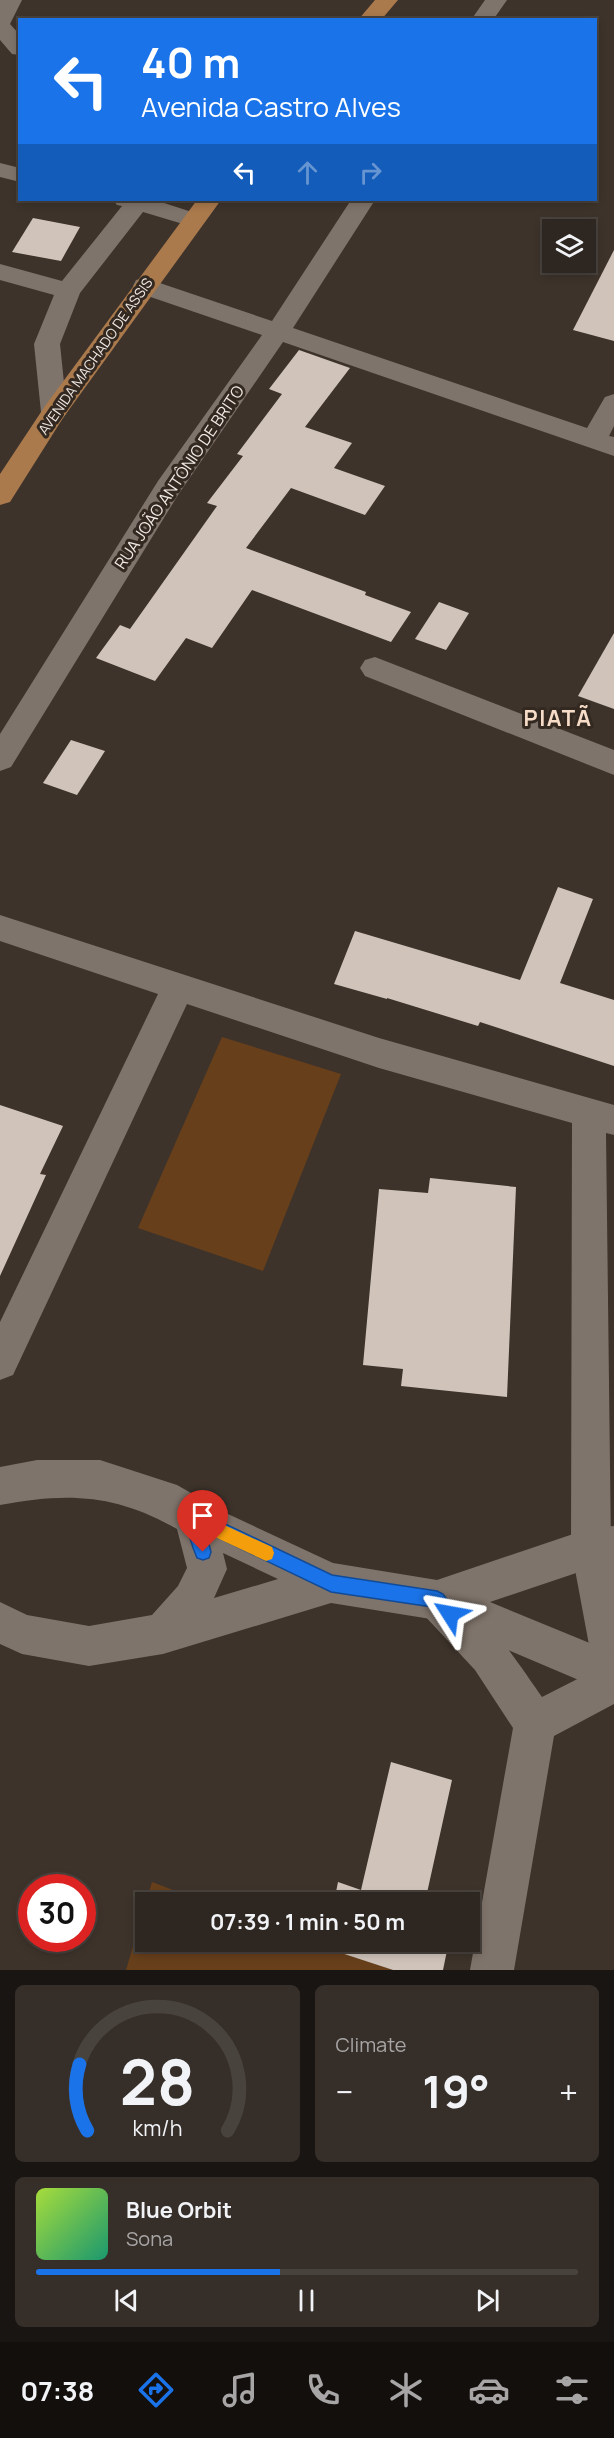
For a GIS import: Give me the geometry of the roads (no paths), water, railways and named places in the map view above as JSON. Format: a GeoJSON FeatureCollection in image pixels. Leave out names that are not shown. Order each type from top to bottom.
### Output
{"type":"FeatureCollection","features":[{"type":"Feature","properties":{"kind":"main road"},"geometry":{"type":"LineString","coordinates":[[371,18],[387,0]]}},
{"type":"Feature","properties":{"kind":"main road","name":"AVENIDA MACHADO DE ASSIS"},"geometry":{"type":"LineString","coordinates":[[0,495],[54,412],[208,201]]}},
{"type":"Feature","properties":{"kind":"street"},"geometry":{"type":"LineString","coordinates":[[11,0],[0,24],[18,46]]}},
{"type":"Feature","properties":{"kind":"street"},"geometry":{"type":"LineString","coordinates":[[483,18],[496,0]]}},
{"type":"Feature","properties":{"kind":"street"},"geometry":{"type":"LineString","coordinates":[[0,170],[18,174]]}},
{"type":"Feature","properties":{"kind":"street"},"geometry":{"type":"LineString","coordinates":[[54,412],[47,344],[68,291],[132,201]]}},
{"type":"Feature","properties":{"kind":"street"},"geometry":{"type":"LineString","coordinates":[[136,201],[194,220]]}},
{"type":"Feature","properties":{"kind":"street","name":"RUA JOÃO ANTÔNIO DE BRITO"},"geometry":{"type":"LineString","coordinates":[[0,759],[168,488],[277,332],[362,201]]}},
{"type":"Feature","properties":{"kind":"street"},"geometry":{"type":"LineString","coordinates":[[0,272],[68,291]]}},
{"type":"Feature","properties":{"kind":"street"},"geometry":{"type":"LineString","coordinates":[[145,286],[603,443],[614,403]]}},
{"type":"Feature","properties":{"kind":"street"},"geometry":{"type":"LineString","coordinates":[[375,668],[614,763]]}},
{"type":"Feature","properties":{"kind":"street"},"geometry":{"type":"LineString","coordinates":[[0,928],[379,1053],[601,1116],[602,1547],[609,1644],[614,1655]]}},
{"type":"Feature","properties":{"kind":"street"},"geometry":{"type":"LineString","coordinates":[[0,1362],[178,987]]}},
{"type":"Feature","properties":{"kind":"street"},"geometry":{"type":"LineString","coordinates":[[0,1486],[37,1479],[100,1479],[163,1499],[194,1517],[331,1583],[437,1600],[614,1674]]}},
{"type":"Feature","properties":{"kind":"street"},"geometry":{"type":"LineString","coordinates":[[163,1634],[192,1600],[207,1569],[194,1517]]}},
{"type":"Feature","properties":{"kind":"street"},"geometry":{"type":"LineString","coordinates":[[437,1600],[602,1547]]}},
{"type":"Feature","properties":{"kind":"street"},"geometry":{"type":"LineString","coordinates":[[0,1622],[22,1634],[89,1646],[163,1634],[331,1583]]}},
{"type":"Feature","properties":{"kind":"street"},"geometry":{"type":"LineString","coordinates":[[437,1600],[489,1656],[535,1723],[492,1970]]}},
{"type":"Feature","properties":{"kind":"street"},"geometry":{"type":"LineString","coordinates":[[535,1723],[614,1682]]}},
{"type":"Feature","properties":{"kind":"district","name":"PIATÃ"},"geometry":{"type":"Point","coordinates":[558,718]}}]}
